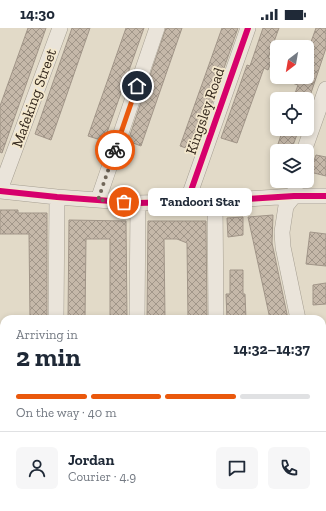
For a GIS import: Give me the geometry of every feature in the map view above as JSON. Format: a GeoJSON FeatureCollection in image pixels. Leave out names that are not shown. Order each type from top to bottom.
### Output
{"type":"FeatureCollection","features":[{"type":"Feature","properties":{"kind":"street","name":"Mafeking Street"},"geometry":{"type":"LineString","coordinates":[[0,190],[60,28]]}},
{"type":"Feature","properties":{"kind":"street"},"geometry":{"type":"LineString","coordinates":[[98,200],[157,28]]}},
{"type":"Feature","properties":{"kind":"street","name":"Kingsley Road"},"geometry":{"type":"LineString","coordinates":[[187,202],[248,28]]}},
{"type":"Feature","properties":{"kind":"street"},"geometry":{"type":"LineString","coordinates":[[306,144],[326,89]]}},
{"type":"Feature","properties":{"kind":"street"},"geometry":{"type":"LineString","coordinates":[[0,190],[57,197],[138,203],[215,201],[295,188],[326,196]]}},
{"type":"Feature","properties":{"kind":"street"},"geometry":{"type":"LineString","coordinates":[[295,188],[286,206],[282,232],[283,247],[297,315]]}},
{"type":"Feature","properties":{"kind":"street"},"geometry":{"type":"LineString","coordinates":[[56,315],[57,197]]}},
{"type":"Feature","properties":{"kind":"street"},"geometry":{"type":"LineString","coordinates":[[215,201],[216,315]]}},
{"type":"Feature","properties":{"kind":"street"},"geometry":{"type":"LineString","coordinates":[[137,315],[138,203]]}},
{"type":"Feature","properties":{"kind":"building"},"geometry":{"type":"Polygon","coordinates":[[[28,28],[46,28],[2,153],[0,152],[0,106],[28,28]]]}},
{"type":"Feature","properties":{"kind":"building"},"geometry":{"type":"Polygon","coordinates":[[[72,28],[90,28],[51,140],[35,134],[72,28]]]}},
{"type":"Feature","properties":{"kind":"building"},"geometry":{"type":"Polygon","coordinates":[[[126,28],[144,28],[104,141],[88,136],[126,28]]]}},
{"type":"Feature","properties":{"kind":"building"},"geometry":{"type":"Polygon","coordinates":[[[166,28],[182,28],[141,146],[128,141],[166,28]]]}},
{"type":"Feature","properties":{"kind":"building"},"geometry":{"type":"Polygon","coordinates":[[[222,28],[238,28],[195,151],[180,146],[222,28]]]}},
{"type":"Feature","properties":{"kind":"building"},"geometry":{"type":"Polygon","coordinates":[[[263,28],[279,28],[275,40],[270,40],[270,53],[268,58],[270,58],[270,64],[268,70],[264,68],[237,143],[221,138],[247,65],[250,66],[263,28]]]}},
{"type":"Feature","properties":{"kind":"building"},"geometry":{"type":"Polygon","coordinates":[[[316,28],[326,28],[326,48],[314,84],[314,40],[312,40],[316,28]]]}},
{"type":"Feature","properties":{"kind":"building"},"geometry":{"type":"Polygon","coordinates":[[[295,84],[314,84],[311,92],[296,92],[298,85],[295,84]]]}},
{"type":"Feature","properties":{"kind":"building"},"geometry":{"type":"Polygon","coordinates":[[[281,136],[296,136],[293,144],[278,144],[281,136]]]}},
{"type":"Feature","properties":{"kind":"building"},"geometry":{"type":"Polygon","coordinates":[[[316,155],[326,157],[326,176],[314,173],[314,161],[316,155]]]}},
{"type":"Feature","properties":{"kind":"building"},"geometry":{"type":"Polygon","coordinates":[[[0,210],[18,210],[18,213],[47,213],[47,315],[30,315],[29,234],[0,234],[0,210]]]}},
{"type":"Feature","properties":{"kind":"building"},"geometry":{"type":"Polygon","coordinates":[[[273,215],[272,243],[287,315],[269,315],[248,217],[273,215]]]}},
{"type":"Feature","properties":{"kind":"building"},"geometry":{"type":"Polygon","coordinates":[[[243,217],[243,235],[228,237],[227,218],[243,217]]]}},
{"type":"Feature","properties":{"kind":"building"},"geometry":{"type":"Polygon","coordinates":[[[69,220],[126,221],[127,315],[110,315],[110,239],[86,239],[85,315],[68,315],[69,220]]]}},
{"type":"Feature","properties":{"kind":"building"},"geometry":{"type":"Polygon","coordinates":[[[148,221],[206,221],[207,315],[188,315],[187,243],[177,239],[164,239],[165,315],[147,315],[148,221]]]}},
{"type":"Feature","properties":{"kind":"building"},"geometry":{"type":"Polygon","coordinates":[[[310,232],[326,234],[326,266],[306,264],[310,232]]]}},
{"type":"Feature","properties":{"kind":"building"},"geometry":{"type":"Polygon","coordinates":[[[230,270],[243,270],[243,294],[245,294],[246,315],[227,315],[226,294],[230,294],[230,270]]]}},
{"type":"Feature","properties":{"kind":"building"},"geometry":{"type":"Polygon","coordinates":[[[326,283],[326,304],[313,305],[313,285],[326,283]]]}},
{"type":"Feature","properties":{"kind":"cycle path"},"geometry":{"type":"LineString","coordinates":[[187,202],[248,28]]}},
{"type":"Feature","properties":{"kind":"cycle path"},"geometry":{"type":"LineString","coordinates":[[0,191],[138,203],[326,196]]}},
{"type":"Feature","properties":{"kind":"way so far"},"geometry":{"type":"LineString","coordinates":[[115,150],[98,200],[124,202]]}},
{"type":"Feature","properties":{"kind":"place","name":"Tandoori Star"},"geometry":{"type":"Point","coordinates":[124,202]}},
{"type":"Feature","properties":{"kind":"route"},"geometry":{"type":"LineString","coordinates":[[115,150],[137,86]]}}]}
